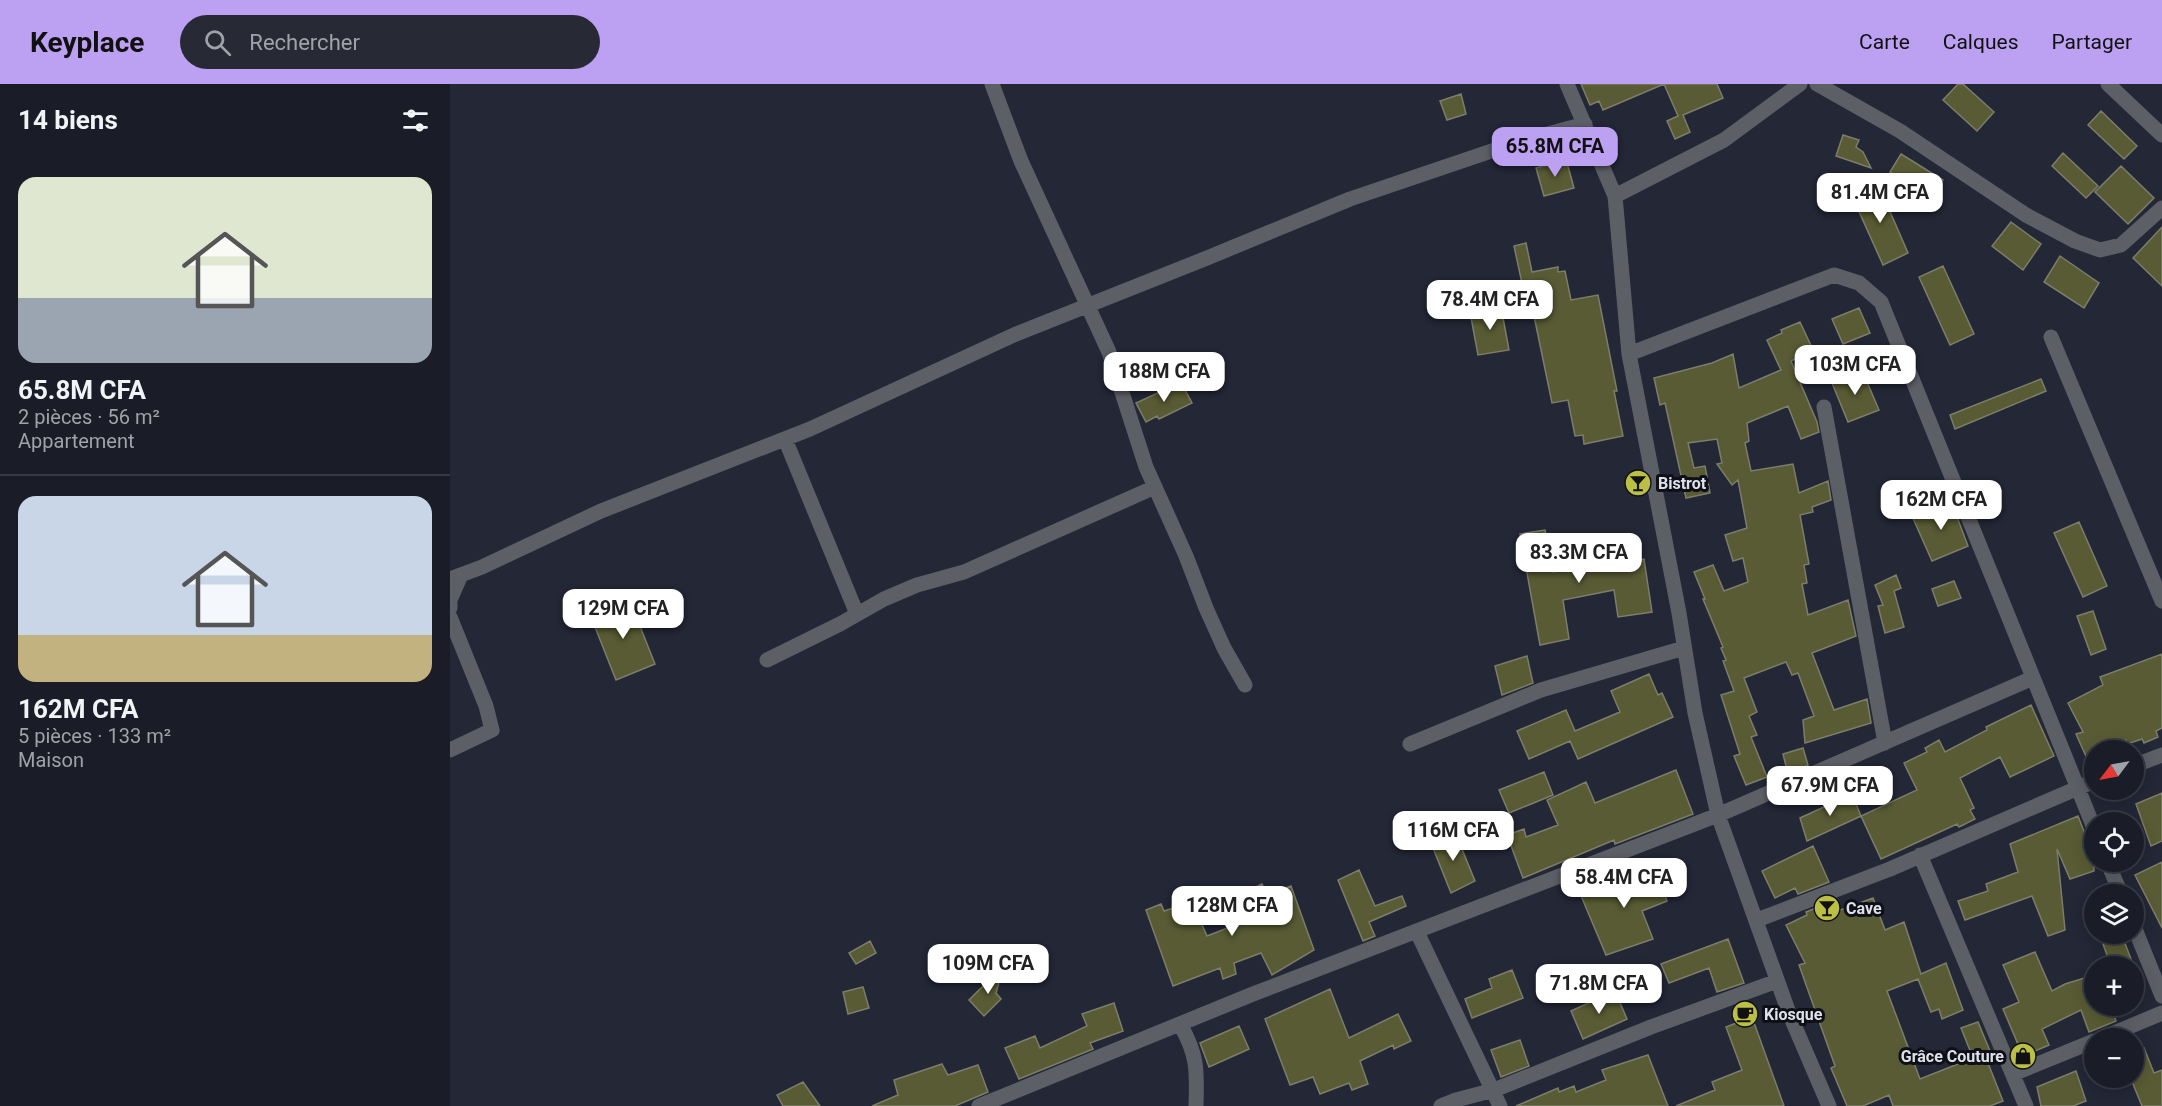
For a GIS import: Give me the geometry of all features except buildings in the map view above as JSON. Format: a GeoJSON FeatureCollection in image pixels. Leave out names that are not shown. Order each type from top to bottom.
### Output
{"type":"FeatureCollection","features":[{"type":"Feature","properties":{"kind":"street"},"geometry":{"type":"LineString","coordinates":[[992,84],[1021,161],[1109,352],[1146,467],[1224,648],[1245,685]]}},
{"type":"Feature","properties":{"kind":"street"},"geometry":{"type":"LineString","coordinates":[[1567,84],[1615,196],[1629,354],[1695,713],[1718,815],[1777,981],[1829,1106]]}},
{"type":"Feature","properties":{"kind":"street"},"geometry":{"type":"LineString","coordinates":[[1615,196],[1724,140],[1800,84]]}},
{"type":"Feature","properties":{"kind":"street"},"geometry":{"type":"LineString","coordinates":[[1817,84],[1900,131],[2026,215],[2075,241],[2100,250],[2121,245],[2162,208]]}},
{"type":"Feature","properties":{"kind":"street"},"geometry":{"type":"LineString","coordinates":[[2108,84],[2162,135]]}},
{"type":"Feature","properties":{"kind":"street"},"geometry":{"type":"LineString","coordinates":[[450,608],[456,577],[601,512],[785,439],[1016,334],[1350,199],[1518,142],[1585,124]]}},
{"type":"Feature","properties":{"kind":"street"},"geometry":{"type":"LineString","coordinates":[[1629,354],[1834,275],[1859,283],[1881,303],[2088,812]]}},
{"type":"Feature","properties":{"kind":"street"},"geometry":{"type":"LineString","coordinates":[[2051,337],[2156,568],[2162,601]]}},
{"type":"Feature","properties":{"kind":"street"},"geometry":{"type":"LineString","coordinates":[[1824,407],[1885,743]]}},
{"type":"Feature","properties":{"kind":"street"},"geometry":{"type":"LineString","coordinates":[[785,439],[857,614]]}},
{"type":"Feature","properties":{"kind":"street"},"geometry":{"type":"LineString","coordinates":[[767,660],[884,599],[917,585],[964,572],[1155,487]]}},
{"type":"Feature","properties":{"kind":"street"},"geometry":{"type":"LineString","coordinates":[[450,617],[486,706],[492,730],[450,750]]}},
{"type":"Feature","properties":{"kind":"street"},"geometry":{"type":"LineString","coordinates":[[1410,744],[1541,690],[1684,648]]}},
{"type":"Feature","properties":{"kind":"street"},"geometry":{"type":"LineString","coordinates":[[979,1106],[1180,1024],[1718,815],[2033,678]]}},
{"type":"Feature","properties":{"kind":"street"},"geometry":{"type":"LineString","coordinates":[[2144,762],[2162,755]]}},
{"type":"Feature","properties":{"kind":"street"},"geometry":{"type":"LineString","coordinates":[[1757,920],[1870,877],[2084,785]]}},
{"type":"Feature","properties":{"kind":"street"},"geometry":{"type":"LineString","coordinates":[[1920,855],[2026,1106]]}},
{"type":"Feature","properties":{"kind":"street"},"geometry":{"type":"LineString","coordinates":[[1417,932],[1500,1106]]}},
{"type":"Feature","properties":{"kind":"street"},"geometry":{"type":"LineString","coordinates":[[2141,944],[2162,996]]}},
{"type":"Feature","properties":{"kind":"street"},"geometry":{"type":"LineString","coordinates":[[1441,1106],[1494,1090],[1640,1031],[1777,981]]}},
{"type":"Feature","properties":{"kind":"street"},"geometry":{"type":"LineString","coordinates":[[2126,1028],[2162,1013]]}},
{"type":"Feature","properties":{"kind":"street"},"geometry":{"type":"LineString","coordinates":[[1180,1024],[1191,1045],[1196,1062],[1196,1106]]}},
{"type":"Feature","properties":{"kind":"street"},"geometry":{"type":"LineString","coordinates":[[2013,1074],[2084,1045]]}},
{"type":"Feature","properties":{"kind":"place","name":"Bistrot"},"geometry":{"type":"Point","coordinates":[1638,483]}},
{"type":"Feature","properties":{"kind":"place","name":"Cave"},"geometry":{"type":"Point","coordinates":[1827,908]}},
{"type":"Feature","properties":{"kind":"place","name":"Kiosque"},"geometry":{"type":"Point","coordinates":[1745,1014]}},
{"type":"Feature","properties":{"kind":"place","name":"Grâce Couture"},"geometry":{"type":"Point","coordinates":[2023,1056]}}]}
